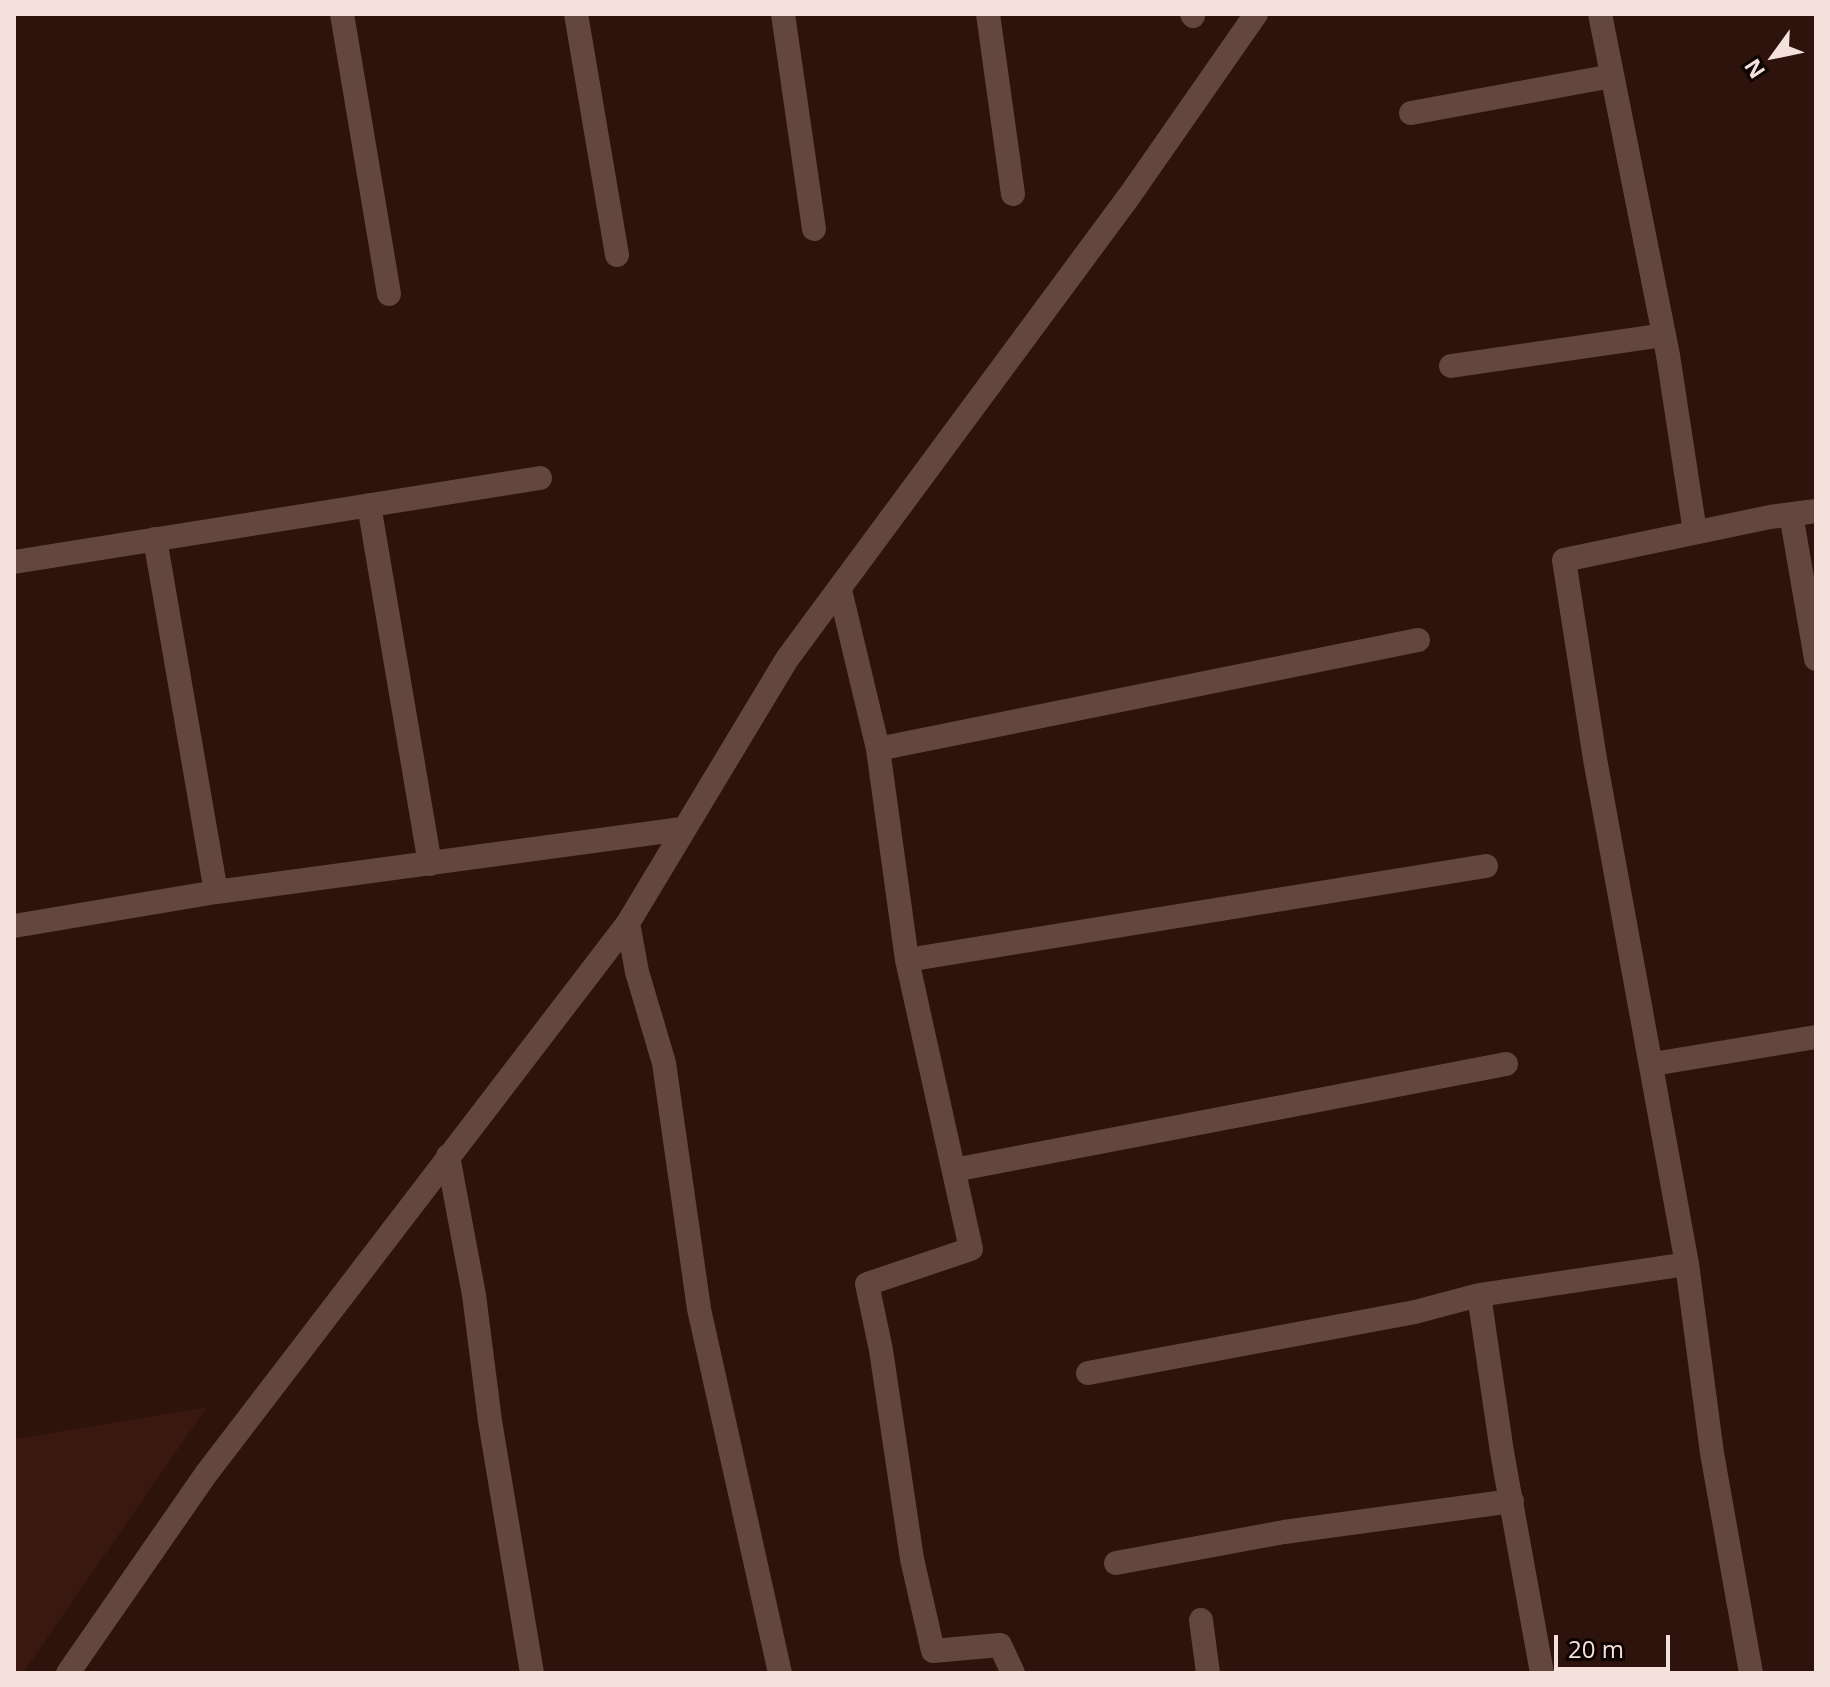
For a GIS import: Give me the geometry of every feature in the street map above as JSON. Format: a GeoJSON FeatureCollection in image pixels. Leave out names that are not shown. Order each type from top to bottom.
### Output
{"type":"FeatureCollection","features":[{"type":"Feature","properties":{"kind":"street"},"geometry":{"type":"LineString","coordinates":[[342,14],[389,294]]}},
{"type":"Feature","properties":{"kind":"street"},"geometry":{"type":"LineString","coordinates":[[576,14],[617,255]]}},
{"type":"Feature","properties":{"kind":"street"},"geometry":{"type":"LineString","coordinates":[[783,14],[814,229]]}},
{"type":"Feature","properties":{"kind":"street"},"geometry":{"type":"LineString","coordinates":[[988,14],[1013,194]]}},
{"type":"Feature","properties":{"kind":"street"},"geometry":{"type":"LineString","coordinates":[[68,1673],[86,1662],[206,1474],[628,923],[787,659],[1130,195],[1256,14]]}},
{"type":"Feature","properties":{"kind":"street"},"geometry":{"type":"LineString","coordinates":[[1600,14],[1664,335],[1695,532]]}},
{"type":"Feature","properties":{"kind":"street"},"geometry":{"type":"LineString","coordinates":[[1411,113],[1612,76]]}},
{"type":"Feature","properties":{"kind":"street"},"geometry":{"type":"LineString","coordinates":[[1451,366],[1664,335]]}},
{"type":"Feature","properties":{"kind":"street"},"geometry":{"type":"LineString","coordinates":[[14,562],[540,478]]}},
{"type":"Feature","properties":{"kind":"street"},"geometry":{"type":"LineString","coordinates":[[369,505],[430,864]]}},
{"type":"Feature","properties":{"kind":"street"},"geometry":{"type":"LineString","coordinates":[[1751,1673],[1712,1453],[1687,1264],[1598,775],[1564,560],[1695,532],[1816,511]]}},
{"type":"Feature","properties":{"kind":"street"},"geometry":{"type":"LineString","coordinates":[[1791,514],[1816,659]]}},
{"type":"Feature","properties":{"kind":"street"},"geometry":{"type":"LineString","coordinates":[[155,539],[216,892]]}},
{"type":"Feature","properties":{"kind":"street"},"geometry":{"type":"LineString","coordinates":[[840,590],[878,749],[907,960],[971,1249],[867,1284],[881,1350],[912,1559],[933,1651],[1000,1645],[1013,1673]]}},
{"type":"Feature","properties":{"kind":"street"},"geometry":{"type":"LineString","coordinates":[[878,749],[1418,640]]}},
{"type":"Feature","properties":{"kind":"street"},"geometry":{"type":"LineString","coordinates":[[14,926],[216,892],[682,829]]}},
{"type":"Feature","properties":{"kind":"street"},"geometry":{"type":"LineString","coordinates":[[907,960],[1486,866]]}},
{"type":"Feature","properties":{"kind":"street"},"geometry":{"type":"LineString","coordinates":[[628,923],[637,972],[664,1063],[699,1309],[780,1673]]}},
{"type":"Feature","properties":{"kind":"street"},"geometry":{"type":"LineString","coordinates":[[1653,1064],[1816,1037]]}},
{"type":"Feature","properties":{"kind":"street"},"geometry":{"type":"LineString","coordinates":[[954,1170],[1506,1064]]}},
{"type":"Feature","properties":{"kind":"street"},"geometry":{"type":"LineString","coordinates":[[448,1156],[474,1295],[490,1421],[532,1673]]}},
{"type":"Feature","properties":{"kind":"street"},"geometry":{"type":"LineString","coordinates":[[1088,1373],[1415,1312],[1479,1295],[1687,1264]]}},
{"type":"Feature","properties":{"kind":"street"},"geometry":{"type":"LineString","coordinates":[[1479,1295],[1487,1363],[1542,1673]]}},
{"type":"Feature","properties":{"kind":"street"},"geometry":{"type":"LineString","coordinates":[[1116,1563],[1284,1532],[1512,1501]]}},
{"type":"Feature","properties":{"kind":"street"},"geometry":{"type":"LineString","coordinates":[[1201,1620],[1208,1673]]}},
{"type":"Feature","properties":{"kind":"shaded area"},"geometry":{"type":"Polygon","coordinates":[[[207,1407],[23,1673],[14,1673],[14,1439],[207,1407]]]}}]}
